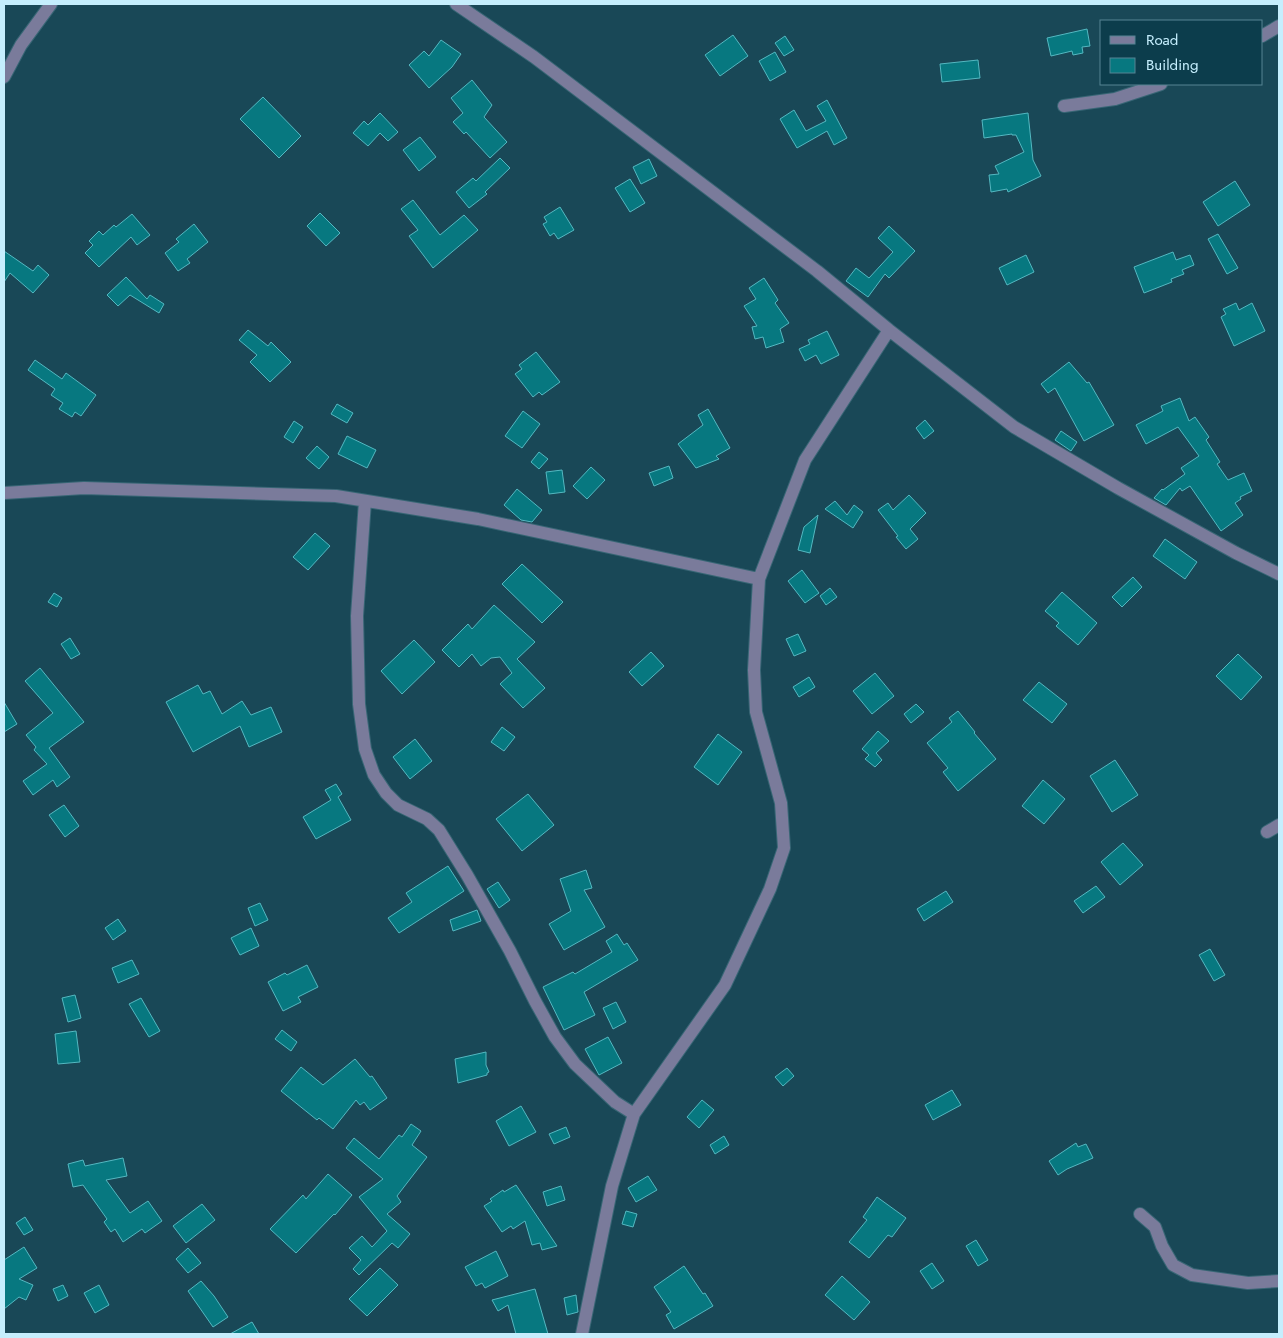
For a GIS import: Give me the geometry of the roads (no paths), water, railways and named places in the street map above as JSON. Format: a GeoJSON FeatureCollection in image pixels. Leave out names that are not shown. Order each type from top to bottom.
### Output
{"type":"FeatureCollection","features":[{"type":"Feature","properties":{"kind":"street"},"geometry":{"type":"LineString","coordinates":[[4,77],[21,45],[51,4]]}},
{"type":"Feature","properties":{"kind":"street"},"geometry":{"type":"LineString","coordinates":[[456,4],[534,56],[817,271],[889,330],[1014,427],[1236,554],[1279,574]]}},
{"type":"Feature","properties":{"kind":"street"},"geometry":{"type":"LineString","coordinates":[[1263,35],[1279,26]]}},
{"type":"Feature","properties":{"kind":"street"},"geometry":{"type":"LineString","coordinates":[[1064,106],[1115,99],[1158,85]]}},
{"type":"Feature","properties":{"kind":"street"},"geometry":{"type":"LineString","coordinates":[[582,1334],[612,1186],[634,1114],[725,985],[770,889],[784,848],[781,802],[756,712],[754,670],[759,579],[804,460],[889,330]]}},
{"type":"Feature","properties":{"kind":"street"},"geometry":{"type":"LineString","coordinates":[[4,493],[84,488],[336,496],[478,519],[759,579]]}},
{"type":"Feature","properties":{"kind":"street"},"geometry":{"type":"LineString","coordinates":[[365,501],[357,616],[359,704],[365,749],[374,775],[386,793],[398,805],[427,819],[439,830],[468,875],[506,942],[555,1037],[582,1070],[615,1102],[634,1114]]}},
{"type":"Feature","properties":{"kind":"street"},"geometry":{"type":"LineString","coordinates":[[1267,832],[1279,825]]}},
{"type":"Feature","properties":{"kind":"street"},"geometry":{"type":"LineString","coordinates":[[1140,1214],[1155,1227],[1162,1246],[1173,1264],[1192,1275],[1248,1284],[1279,1282]]}}]}
